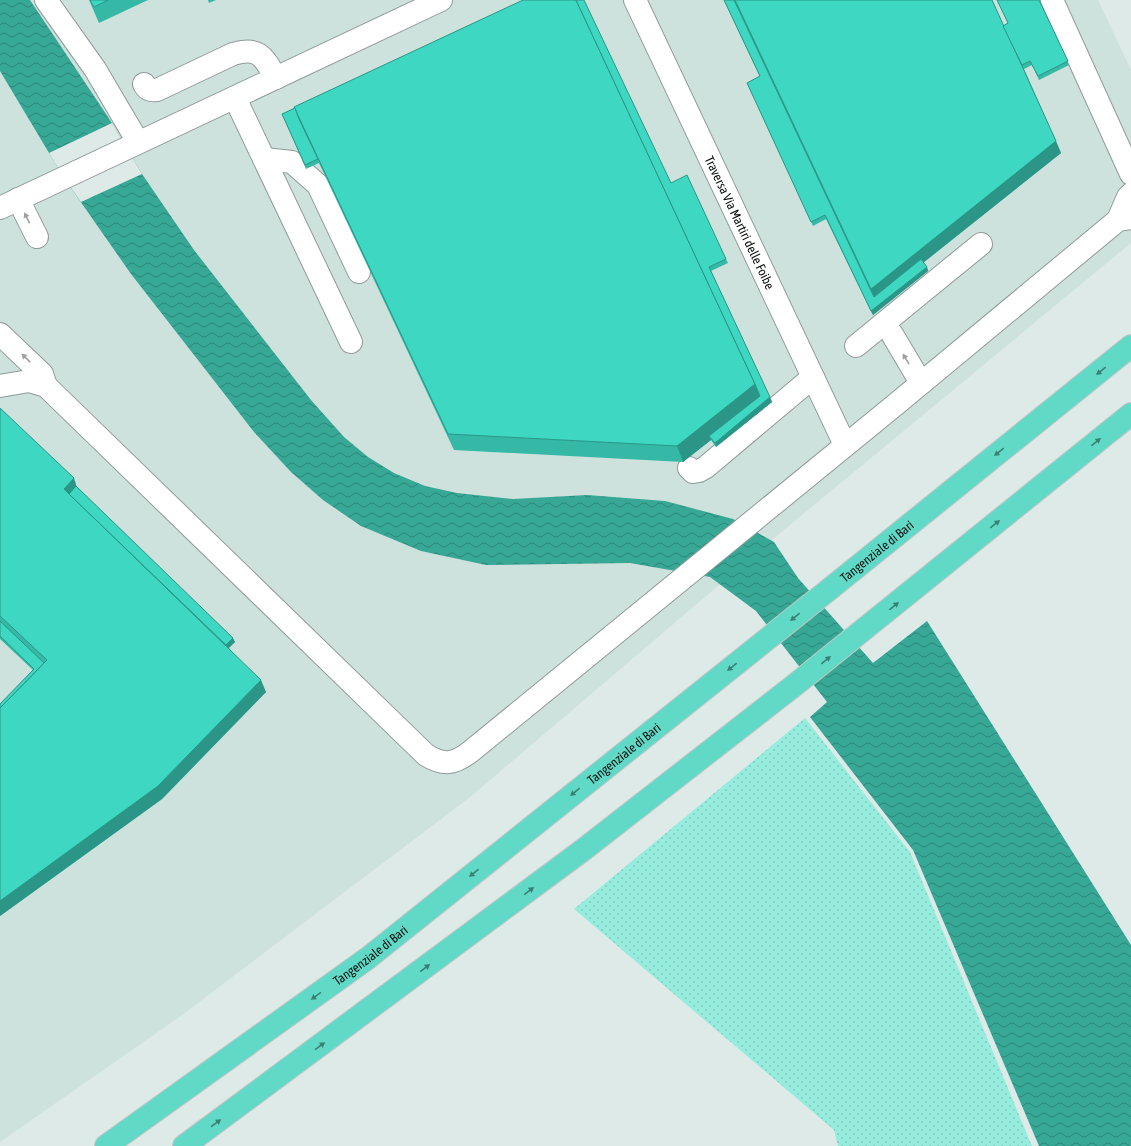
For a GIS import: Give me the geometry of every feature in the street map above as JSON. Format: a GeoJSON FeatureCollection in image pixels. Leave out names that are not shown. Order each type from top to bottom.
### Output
{"type":"FeatureCollection","features":[{"type":"Feature","properties":{"kind":"highway","name":"Tangenziale di Bari"},"geometry":{"type":"LineString","coordinates":[[106,1146],[368,958],[1131,346]]}},
{"type":"Feature","properties":{"kind":"highway"},"geometry":{"type":"LineString","coordinates":[[184,1146],[584,850],[864,630],[1131,414]]}},
{"type":"Feature","properties":{"kind":"street"},"geometry":{"type":"LineString","coordinates":[[46,0],[95,69],[133,145]]}},
{"type":"Feature","properties":{"kind":"street"},"geometry":{"type":"LineString","coordinates":[[37,237],[9,203],[441,0]]}},
{"type":"Feature","properties":{"kind":"street","name":"Traversa Via Martiri delle Foibe"},"geometry":{"type":"LineString","coordinates":[[635,0],[844,445]]}},
{"type":"Feature","properties":{"kind":"street"},"geometry":{"type":"LineString","coordinates":[[1052,0],[1131,174]]}},
{"type":"Feature","properties":{"kind":"street"},"geometry":{"type":"LineString","coordinates":[[144,84],[150,91],[157,90],[234,54],[244,51],[260,54],[276,78]]}},
{"type":"Feature","properties":{"kind":"street"},"geometry":{"type":"LineString","coordinates":[[235,98],[352,342]]}},
{"type":"Feature","properties":{"kind":"street"},"geometry":{"type":"LineString","coordinates":[[264,159],[292,162],[318,185],[359,272]]}},
{"type":"Feature","properties":{"kind":"street"},"geometry":{"type":"LineString","coordinates":[[0,334],[42,374],[46,386],[426,755],[435,760],[450,762],[460,759],[465,755],[752,522],[844,445],[1125,219],[1128,197],[1131,194]]}},
{"type":"Feature","properties":{"kind":"street"},"geometry":{"type":"LineString","coordinates":[[856,346],[981,244]]}},
{"type":"Feature","properties":{"kind":"street"},"geometry":{"type":"LineString","coordinates":[[892,334],[921,383]]}},
{"type":"Feature","properties":{"kind":"street"},"geometry":{"type":"LineString","coordinates":[[689,468],[693,472],[699,471],[706,467],[813,378]]}},
{"type":"Feature","properties":{"kind":"street"},"geometry":{"type":"LineString","coordinates":[[0,386],[28,381],[46,386]]}},
{"type":"Feature","properties":{"kind":"shaded area"},"geometry":{"type":"Polygon","coordinates":[[[0,0],[1098,0],[1131,70],[1131,243],[773,539],[469,798],[178,1018],[0,1142],[0,0]]]}},
{"type":"Feature","properties":{"kind":"shaded area"},"geometry":{"type":"Polygon","coordinates":[[[805,718],[910,852],[1032,1146],[838,1146],[834,1130],[574,909],[805,718]]]}},
{"type":"Feature","properties":{"kind":"water"},"geometry":{"type":"Polygon","coordinates":[[[0,0],[30,0],[112,123],[142,174],[194,250],[311,400],[344,437],[368,457],[394,473],[425,486],[457,493],[513,499],[587,495],[665,501],[733,519],[774,542],[798,578],[873,663],[927,621],[1131,945],[1131,1146],[1039,1146],[913,850],[810,717],[827,702],[756,611],[710,577],[630,563],[486,565],[421,551],[361,526],[323,500],[291,472],[254,432],[131,274],[64,178],[0,71],[0,0]]]}},
{"type":"Feature","properties":{"kind":"pier"},"geometry":{"type":"Polygon","coordinates":[[[112,123],[142,174],[81,202],[49,153],[112,123]]]}},
{"type":"Feature","properties":{"kind":"building"},"geometry":{"type":"Polygon","coordinates":[[[90,0],[108,0],[94,7],[90,0]]]}},
{"type":"Feature","properties":{"kind":"building"},"geometry":{"type":"Polygon","coordinates":[[[523,0],[576,0],[755,384],[677,446],[448,434],[294,107],[523,0]]]}},
{"type":"Feature","properties":{"kind":"building"},"geometry":{"type":"Polygon","coordinates":[[[576,0],[584,0],[671,183],[687,175],[726,259],[709,267],[770,397],[715,443],[709,436],[760,396],[576,0]]]}},
{"type":"Feature","properties":{"kind":"building"},"geometry":{"type":"Polygon","coordinates":[[[724,0],[734,0],[874,297],[921,259],[927,267],[871,311],[825,215],[811,222],[747,83],[760,76],[724,0]]]}},
{"type":"Feature","properties":{"kind":"building"},"geometry":{"type":"Polygon","coordinates":[[[735,0],[992,0],[1056,141],[871,289],[735,0]]]}},
{"type":"Feature","properties":{"kind":"building"},"geometry":{"type":"Polygon","coordinates":[[[997,0],[1039,0],[1068,61],[1038,76],[1030,61],[1022,65],[1003,26],[1008,23],[997,0]]]}},
{"type":"Feature","properties":{"kind":"building"},"geometry":{"type":"Polygon","coordinates":[[[295,108],[318,159],[305,165],[282,114],[295,108]]]}},
{"type":"Feature","properties":{"kind":"building"},"geometry":{"type":"Polygon","coordinates":[[[0,408],[74,478],[64,489],[261,680],[158,786],[0,901],[0,708],[47,660],[0,616],[0,408]]]}},
{"type":"Feature","properties":{"kind":"building"},"geometry":{"type":"Polygon","coordinates":[[[76,486],[233,638],[226,645],[69,494],[76,486]]]}},
{"type":"Feature","properties":{"kind":"building"},"geometry":{"type":"Polygon","coordinates":[[[0,621],[44,663],[0,708],[0,704],[34,669],[0,636],[0,621]]]}}]}
